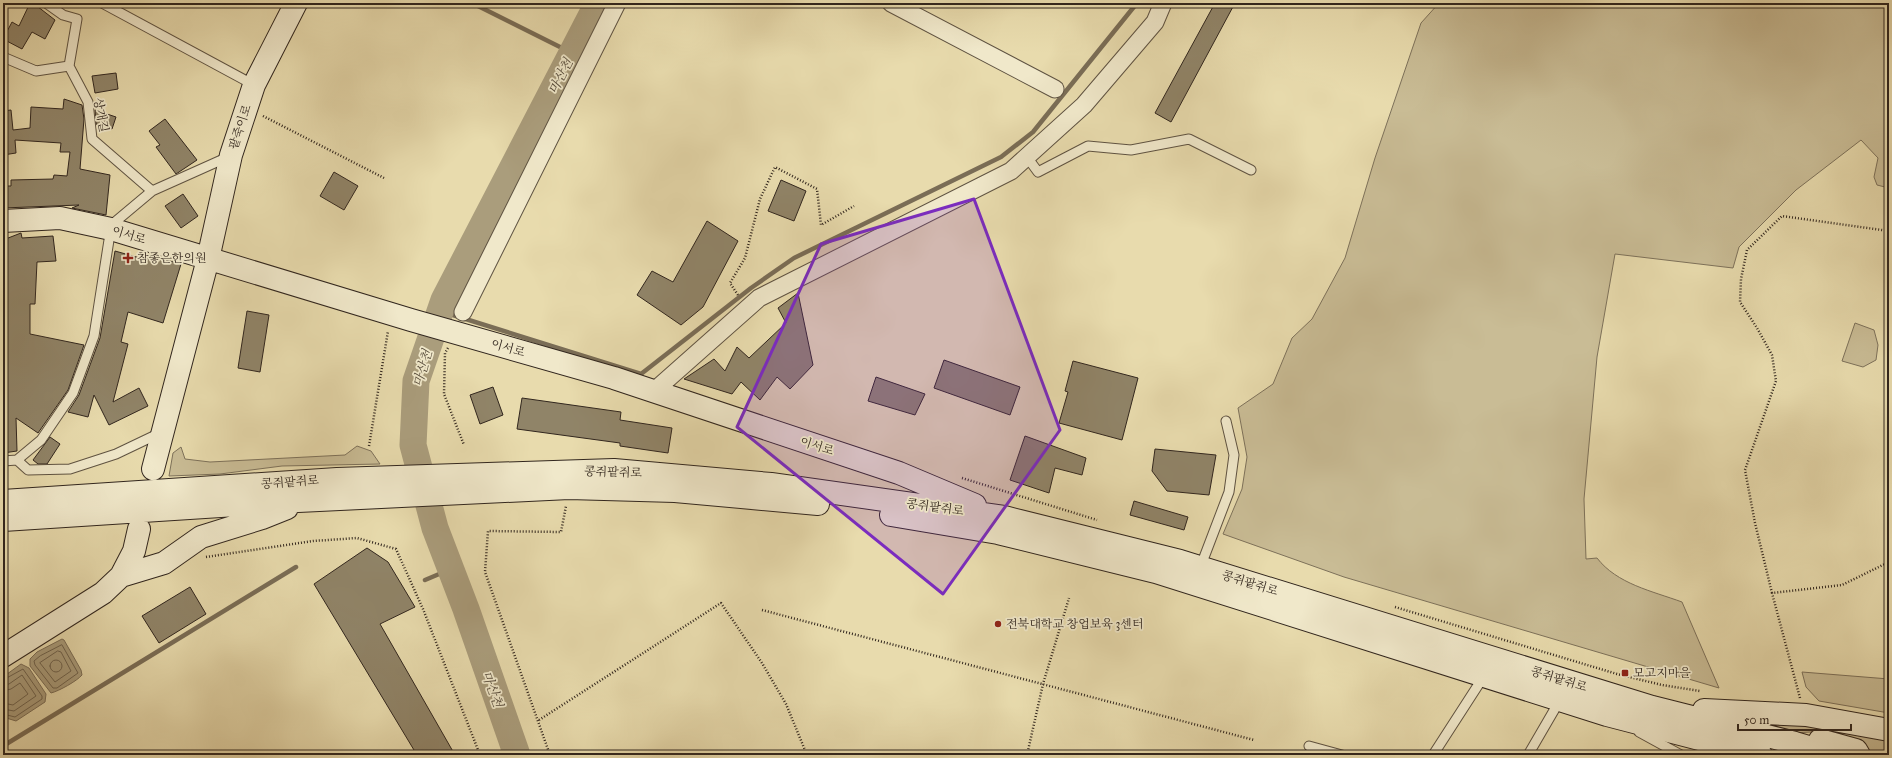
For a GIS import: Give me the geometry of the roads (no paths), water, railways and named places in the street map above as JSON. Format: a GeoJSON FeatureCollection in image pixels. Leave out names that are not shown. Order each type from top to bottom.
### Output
{"type":"FeatureCollection","features":[{"type":"Feature","properties":{"kind":"main road","name":"팥죽이로"},"geometry":{"type":"LineString","coordinates":[[153,469],[208,259],[231,155],[254,85],[296,3]]}},
{"type":"Feature","properties":{"kind":"main road","name":"이서로"},"geometry":{"type":"LineString","coordinates":[[3,221],[60,218],[111,229],[451,332],[614,378],[900,473],[1004,517]]}},
{"type":"Feature","properties":{"kind":"main road","name":"콩쥐팥쥐로"},"geometry":{"type":"LineString","coordinates":[[3,501],[459,484],[614,470],[771,484],[1004,517],[1200,568],[1652,707],[1800,744],[1836,755]]}},
{"type":"Feature","properties":{"kind":"main road","name":"콩쥐팥쥐로"},"geometry":{"type":"LineString","coordinates":[[459,484],[675,491],[834,506],[998,533],[1156,572],[1608,715],[1756,754]]}},
{"type":"Feature","properties":{"kind":"main road","name":"콩쥐팥쥐로"},"geometry":{"type":"LineString","coordinates":[[3,520],[298,501],[387,487]]}},
{"type":"Feature","properties":{"kind":"main road"},"geometry":{"type":"LineString","coordinates":[[121,576],[164,563],[201,537],[279,512],[298,501]]}},
{"type":"Feature","properties":{"kind":"main road"},"geometry":{"type":"LineString","coordinates":[[3,656],[103,593],[121,576],[134,551],[139,529]]}},
{"type":"Feature","properties":{"kind":"main road"},"geometry":{"type":"LineString","coordinates":[[1652,707],[1806,715],[1889,730]]}},
{"type":"Feature","properties":{"kind":"main road"},"geometry":{"type":"LineString","coordinates":[[1800,744],[1817,739],[1856,750],[1859,755]]}},
{"type":"Feature","properties":{"kind":"street"},"geometry":{"type":"LineString","coordinates":[[463,312],[617,3]]}},
{"type":"Feature","properties":{"kind":"street"},"geometry":{"type":"LineString","coordinates":[[891,3],[1055,89]]}},
{"type":"Feature","properties":{"kind":"street"},"geometry":{"type":"LineString","coordinates":[[653,392],[759,298],[1011,171],[1084,105],[1155,22],[1163,3]]}},
{"type":"Feature","properties":{"kind":"lane"},"geometry":{"type":"LineString","coordinates":[[3,57],[36,71],[69,66],[77,20],[63,15],[46,3]]}},
{"type":"Feature","properties":{"kind":"lane"},"geometry":{"type":"LineString","coordinates":[[102,3],[254,85]]}},
{"type":"Feature","properties":{"kind":"lane","name":"상개길"},"geometry":{"type":"LineString","coordinates":[[69,66],[88,102],[92,140],[152,191]]}},
{"type":"Feature","properties":{"kind":"lane"},"geometry":{"type":"LineString","coordinates":[[1027,157],[1038,172],[1088,146],[1130,150],[1189,139],[1251,170]]}},
{"type":"Feature","properties":{"kind":"lane"},"geometry":{"type":"LineString","coordinates":[[3,461],[17,460],[41,440],[73,393],[94,336],[111,229],[115,222],[152,191],[231,155]]}},
{"type":"Feature","properties":{"kind":"lane"},"geometry":{"type":"LineString","coordinates":[[1200,568],[1229,492],[1234,455],[1226,421]]}},
{"type":"Feature","properties":{"kind":"lane"},"geometry":{"type":"LineString","coordinates":[[17,460],[28,470],[70,469],[116,454],[163,431]]}},
{"type":"Feature","properties":{"kind":"lane"},"geometry":{"type":"LineString","coordinates":[[1433,755],[1484,676]]}},
{"type":"Feature","properties":{"kind":"lane"},"geometry":{"type":"LineString","coordinates":[[1528,755],[1560,700]]}},
{"type":"Feature","properties":{"kind":"lane"},"geometry":{"type":"LineString","coordinates":[[1608,715],[1681,755]]}},
{"type":"Feature","properties":{"kind":"lane"},"geometry":{"type":"LineString","coordinates":[[1309,746],[1342,755]]}},
{"type":"Feature","properties":{"kind":"water"},"geometry":{"type":"Polygon","coordinates":[[[62,639],[81,670],[82,675],[68,686],[51,693],[30,666],[30,659],[37,652],[62,639]]]}},
{"type":"Feature","properties":{"kind":"water"},"geometry":{"type":"Polygon","coordinates":[[[21,664],[29,668],[46,694],[45,702],[16,721],[3,717],[3,677],[21,664]]]}},
{"type":"Feature","properties":{"kind":"waterway"},"geometry":{"type":"LineString","coordinates":[[472,3],[572,53]]}},
{"type":"Feature","properties":{"kind":"waterway","name":"마산천"},"geometry":{"type":"LineString","coordinates":[[517,755],[466,609],[435,528],[413,445],[416,381],[444,300],[598,3]]}},
{"type":"Feature","properties":{"kind":"waterway"},"geometry":{"type":"LineString","coordinates":[[440,311],[641,374],[751,288],[794,258],[1001,157],[1033,132],[1137,3]]}},
{"type":"Feature","properties":{"kind":"waterway"},"geometry":{"type":"LineString","coordinates":[[3,746],[296,567]]}},
{"type":"Feature","properties":{"kind":"waterway"},"geometry":{"type":"LineString","coordinates":[[425,580],[451,569]]}},
{"type":"Feature","properties":{"kind":"place","name":"참좋은한의원"},"geometry":{"type":"Point","coordinates":[128,258]}},
{"type":"Feature","properties":{"kind":"place","name":"전북대학교 창업보육 3센터"},"geometry":{"type":"Point","coordinates":[998,624]}},
{"type":"Feature","properties":{"kind":"place","name":"모고지마을"},"geometry":{"type":"Point","coordinates":[1625,673]}}]}
